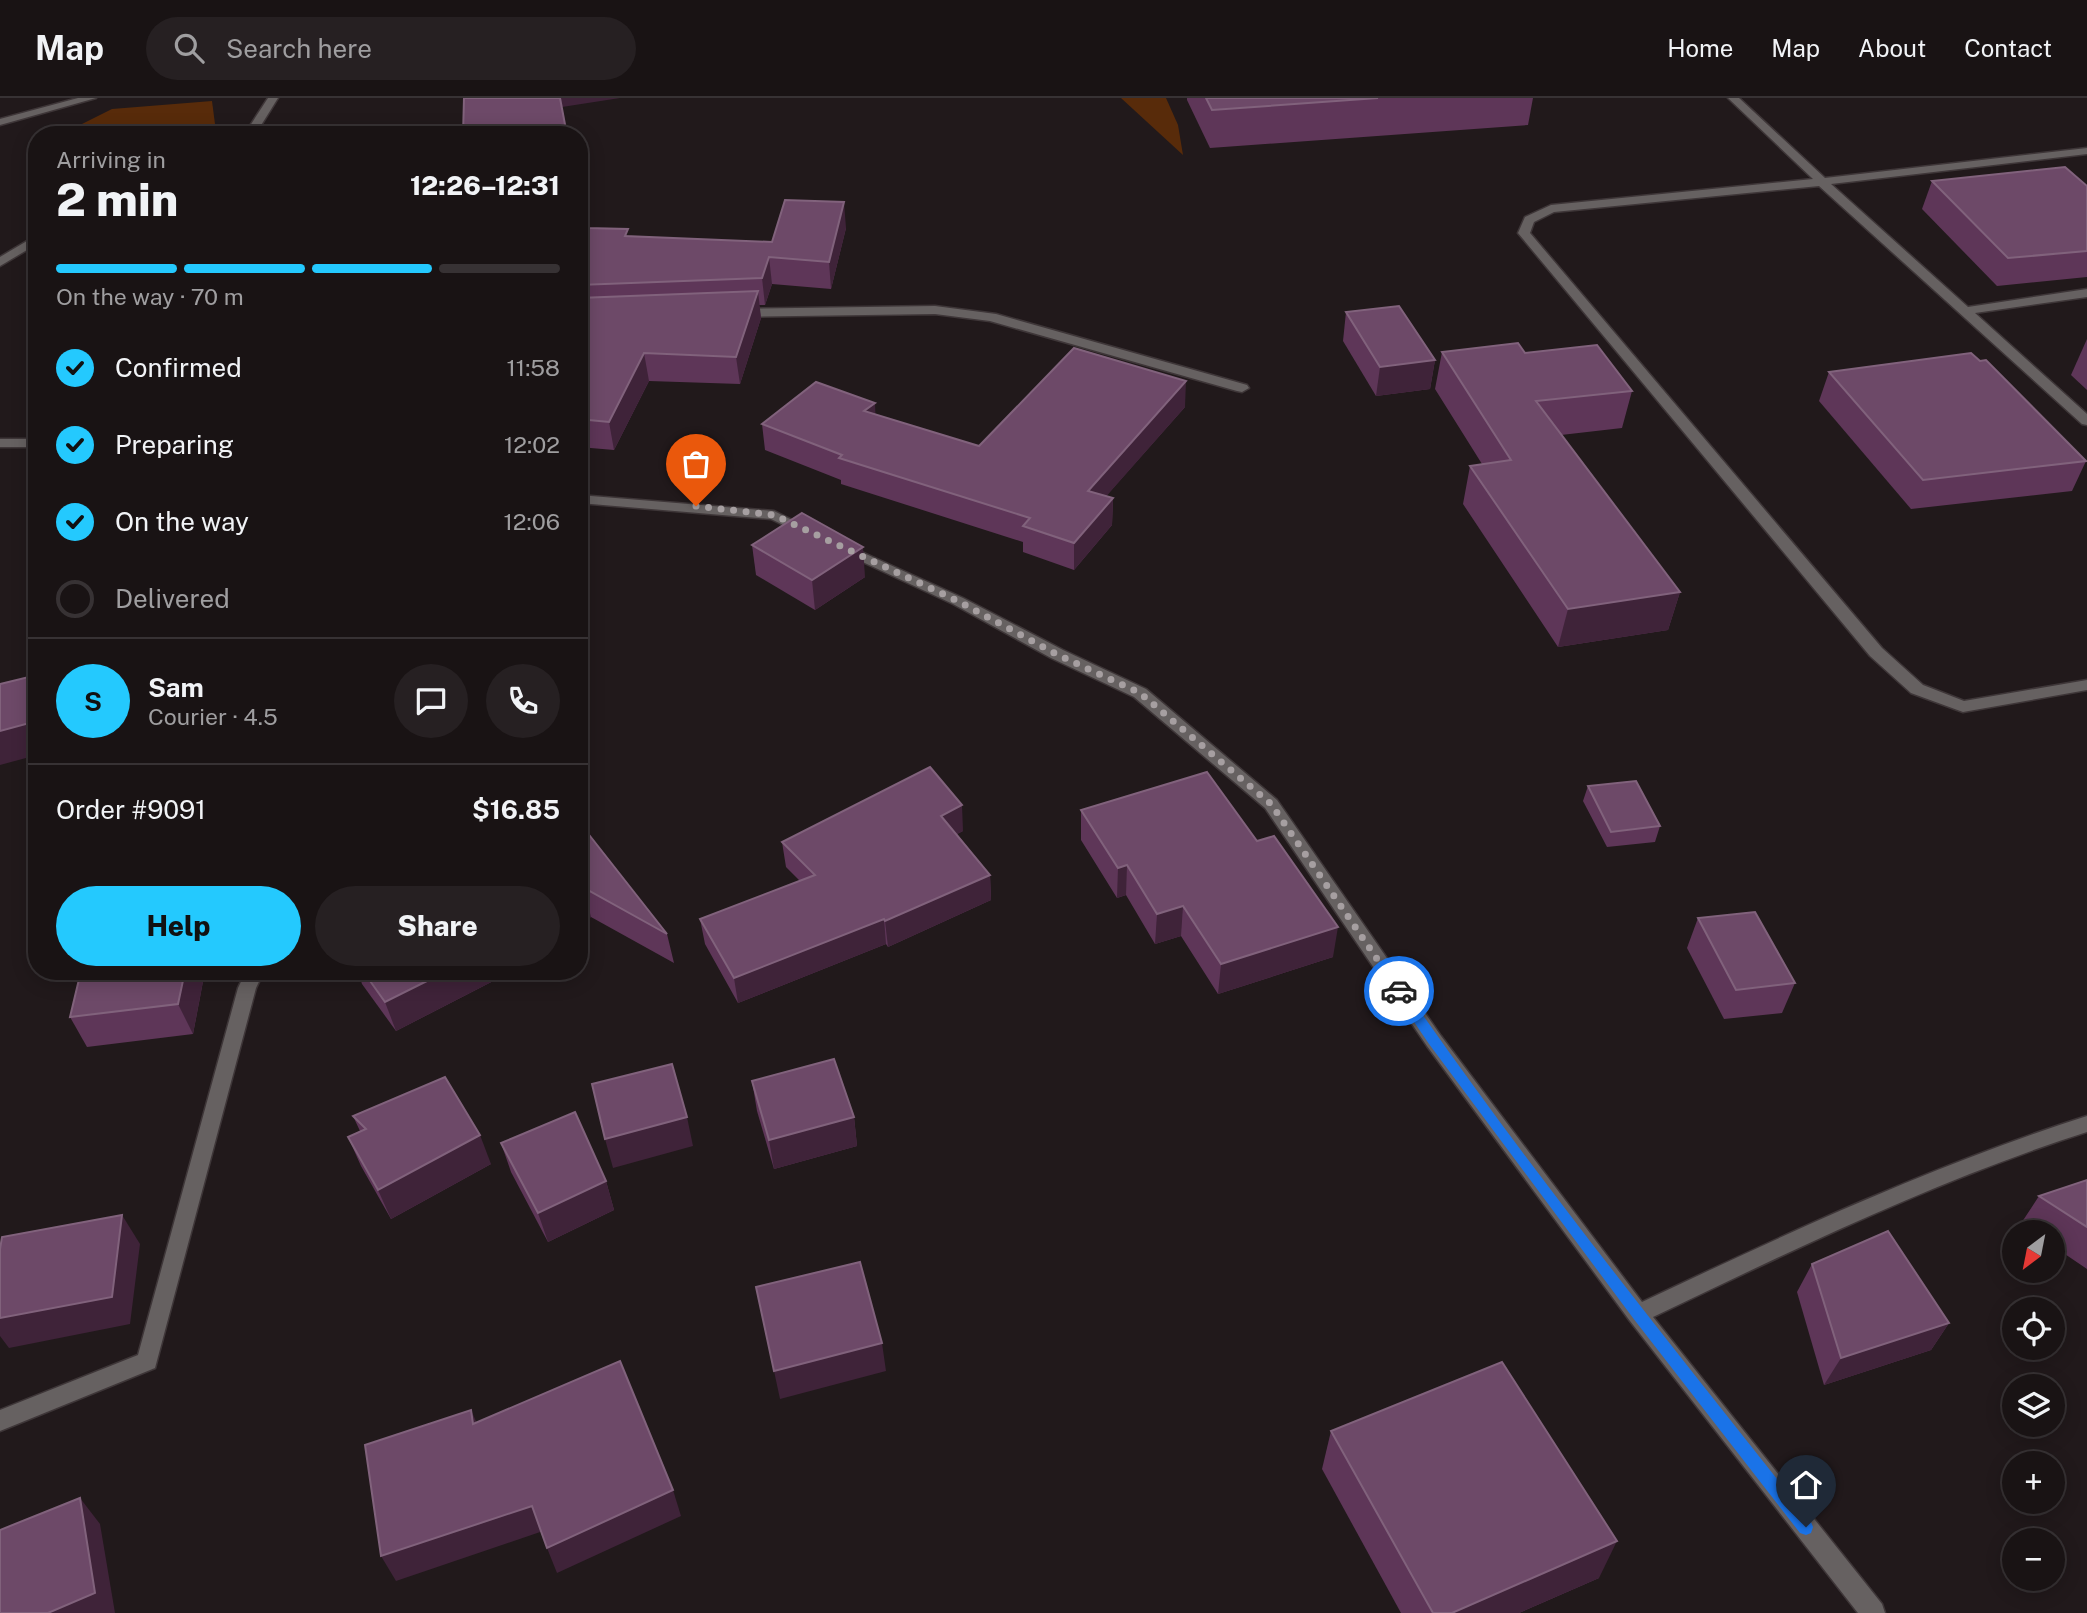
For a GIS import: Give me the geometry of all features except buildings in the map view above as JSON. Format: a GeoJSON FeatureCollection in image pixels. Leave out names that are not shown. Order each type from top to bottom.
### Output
{"type":"FeatureCollection","features":[{"type":"Feature","properties":{"kind":"street"},"geometry":{"type":"LineString","coordinates":[[0,122],[92,98]]}},
{"type":"Feature","properties":{"kind":"street"},"geometry":{"type":"LineString","coordinates":[[255,126],[273,98]]}},
{"type":"Feature","properties":{"kind":"street"},"geometry":{"type":"LineString","coordinates":[[1733,98],[2087,421]]}},
{"type":"Feature","properties":{"kind":"street"},"geometry":{"type":"LineString","coordinates":[[2087,151],[1822,182],[1551,209],[1529,220],[1524,233],[1875,652],[1917,689],[1964,707],[2087,685]]}},
{"type":"Feature","properties":{"kind":"street"},"geometry":{"type":"LineString","coordinates":[[0,262],[28,245]]}},
{"type":"Feature","properties":{"kind":"street"},"geometry":{"type":"LineString","coordinates":[[1965,311],[2087,293]]}},
{"type":"Feature","properties":{"kind":"street"},"geometry":{"type":"LineString","coordinates":[[729,313],[935,310],[991,317],[1242,388]]}},
{"type":"Feature","properties":{"kind":"street"},"geometry":{"type":"LineString","coordinates":[[0,443],[28,443]]}},
{"type":"Feature","properties":{"kind":"street"},"geometry":{"type":"LineString","coordinates":[[588,500],[774,515],[958,601],[1056,654],[1140,693],[1271,804],[1434,1041],[1638,1314],[1873,1613]]}},
{"type":"Feature","properties":{"kind":"street"},"geometry":{"type":"LineString","coordinates":[[0,1421],[147,1361],[251,980]]}},
{"type":"Feature","properties":{"kind":"street"},"geometry":{"type":"LineString","coordinates":[[1638,1314],[1819,1227],[2022,1143],[2087,1124]]}},
{"type":"Feature","properties":{"kind":"shaded area"},"geometry":{"type":"Polygon","coordinates":[[[1121,98],[1166,98],[1178,125],[1183,155],[1121,98]]]}},
{"type":"Feature","properties":{"kind":"shaded area"},"geometry":{"type":"Polygon","coordinates":[[[212,101],[215,124],[78,126],[112,109],[212,101]]]}},
{"type":"Feature","properties":{"kind":"way so far"},"geometry":{"type":"LineString","coordinates":[[696,506],[774,515],[958,601],[1056,654],[1140,693],[1271,804],[1399,991]]}},
{"type":"Feature","properties":{"kind":"route"},"geometry":{"type":"LineString","coordinates":[[1399,991],[1638,1314],[1806,1527]]}}]}
